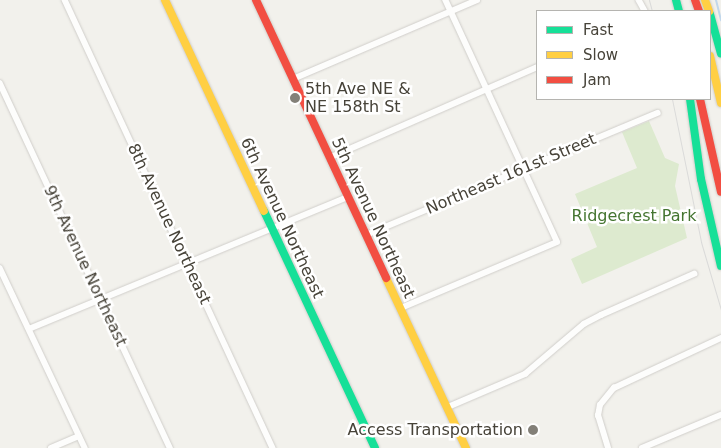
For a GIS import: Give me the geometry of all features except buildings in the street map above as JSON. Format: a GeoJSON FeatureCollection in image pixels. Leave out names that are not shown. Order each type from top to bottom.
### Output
{"type":"FeatureCollection","features":[{"type":"Feature","properties":{"kind":"main road","name":"6th Avenue Northeast"},"geometry":{"type":"LineString","coordinates":[[165,0],[375,448]]}},
{"type":"Feature","properties":{"kind":"main road","name":"5th Avenue Northeast"},"geometry":{"type":"LineString","coordinates":[[258,1],[329,158],[466,448]]}},
{"type":"Feature","properties":{"kind":"main road"},"geometry":{"type":"LineString","coordinates":[[711,20],[721,54]]}},
{"type":"Feature","properties":{"kind":"main road"},"geometry":{"type":"LineString","coordinates":[[711,60],[721,103]]}},
{"type":"Feature","properties":{"kind":"main road"},"geometry":{"type":"LineString","coordinates":[[690,100],[701,178],[721,266]]}},
{"type":"Feature","properties":{"kind":"main road"},"geometry":{"type":"LineString","coordinates":[[700,100],[721,192]]}},
{"type":"Feature","properties":{"kind":"street","name":"8th Avenue Northeast"},"geometry":{"type":"LineString","coordinates":[[65,0],[273,448]]}},
{"type":"Feature","properties":{"kind":"street"},"geometry":{"type":"LineString","coordinates":[[400,308],[557,242],[488,89],[445,0]]}},
{"type":"Feature","properties":{"kind":"street"},"geometry":{"type":"LineString","coordinates":[[293,79],[477,0]]}},
{"type":"Feature","properties":{"kind":"street"},"geometry":{"type":"LineString","coordinates":[[329,158],[536,67]]}},
{"type":"Feature","properties":{"kind":"street","name":"9th Avenue Northeast"},"geometry":{"type":"LineString","coordinates":[[0,83],[170,448]]}},
{"type":"Feature","properties":{"kind":"street","name":"Northeast 161st Street"},"geometry":{"type":"LineString","coordinates":[[366,236],[657,113]]}},
{"type":"Feature","properties":{"kind":"street"},"geometry":{"type":"LineString","coordinates":[[29,329],[271,227],[348,197]]}},
{"type":"Feature","properties":{"kind":"street"},"geometry":{"type":"LineString","coordinates":[[0,268],[85,448]]}},
{"type":"Feature","properties":{"kind":"street"},"geometry":{"type":"LineString","coordinates":[[448,407],[526,374],[578,329],[601,314],[694,274]]}},
{"type":"Feature","properties":{"kind":"street"},"geometry":{"type":"LineString","coordinates":[[608,448],[598,416],[604,399],[614,388],[721,338]]}},
{"type":"Feature","properties":{"kind":"street"},"geometry":{"type":"LineString","coordinates":[[642,448],[721,415]]}},
{"type":"Feature","properties":{"kind":"street"},"geometry":{"type":"LineString","coordinates":[[51,448],[79,436]]}},
{"type":"Feature","properties":{"kind":"green space","name":"Ridgecrest Park"},"geometry":{"type":"Polygon","coordinates":[[[649,121],[665,158],[679,164],[675,186],[687,238],[582,284],[571,259],[597,247],[575,194],[637,168],[622,132],[649,121]]]}},
{"type":"Feature","properties":{"kind":"waterway"},"geometry":{"type":"LineString","coordinates":[[716,0],[721,20]]}},
{"type":"Feature","properties":{"kind":"tram line"},"geometry":{"type":"LineString","coordinates":[[649,0],[652,10]]}},
{"type":"Feature","properties":{"kind":"tram line"},"geometry":{"type":"LineString","coordinates":[[672,100],[701,242],[721,310]]}},
{"type":"Feature","properties":{"kind":"traffic: fast"},"geometry":{"type":"LineString","coordinates":[[676,0],[679,10]]}},
{"type":"Feature","properties":{"kind":"traffic: fast"},"geometry":{"type":"LineString","coordinates":[[711,18],[721,54]]}},
{"type":"Feature","properties":{"kind":"traffic: fast"},"geometry":{"type":"LineString","coordinates":[[690,100],[701,179],[721,266]]}},
{"type":"Feature","properties":{"kind":"traffic: fast"},"geometry":{"type":"LineString","coordinates":[[264,211],[375,448]]}},
{"type":"Feature","properties":{"kind":"traffic: slow"},"geometry":{"type":"LineString","coordinates":[[165,0],[264,211]]}},
{"type":"Feature","properties":{"kind":"traffic: slow"},"geometry":{"type":"LineString","coordinates":[[705,0],[709,10]]}},
{"type":"Feature","properties":{"kind":"traffic: slow"},"geometry":{"type":"LineString","coordinates":[[711,60],[721,103]]}},
{"type":"Feature","properties":{"kind":"traffic: slow"},"geometry":{"type":"LineString","coordinates":[[386,278],[466,448]]}},
{"type":"Feature","properties":{"kind":"traffic: jam"},"geometry":{"type":"LineString","coordinates":[[256,0],[386,278]]}},
{"type":"Feature","properties":{"kind":"traffic: jam"},"geometry":{"type":"LineString","coordinates":[[695,0],[699,10]]}},
{"type":"Feature","properties":{"kind":"traffic: jam"},"geometry":{"type":"LineString","coordinates":[[700,100],[721,192]]}},
{"type":"Feature","properties":{"kind":"place","name":"5th Ave NE & NE 158th St"},"geometry":{"type":"Point","coordinates":[295,98]}},
{"type":"Feature","properties":{"kind":"place","name":"Access Transportation"},"geometry":{"type":"Point","coordinates":[533,430]}}]}
